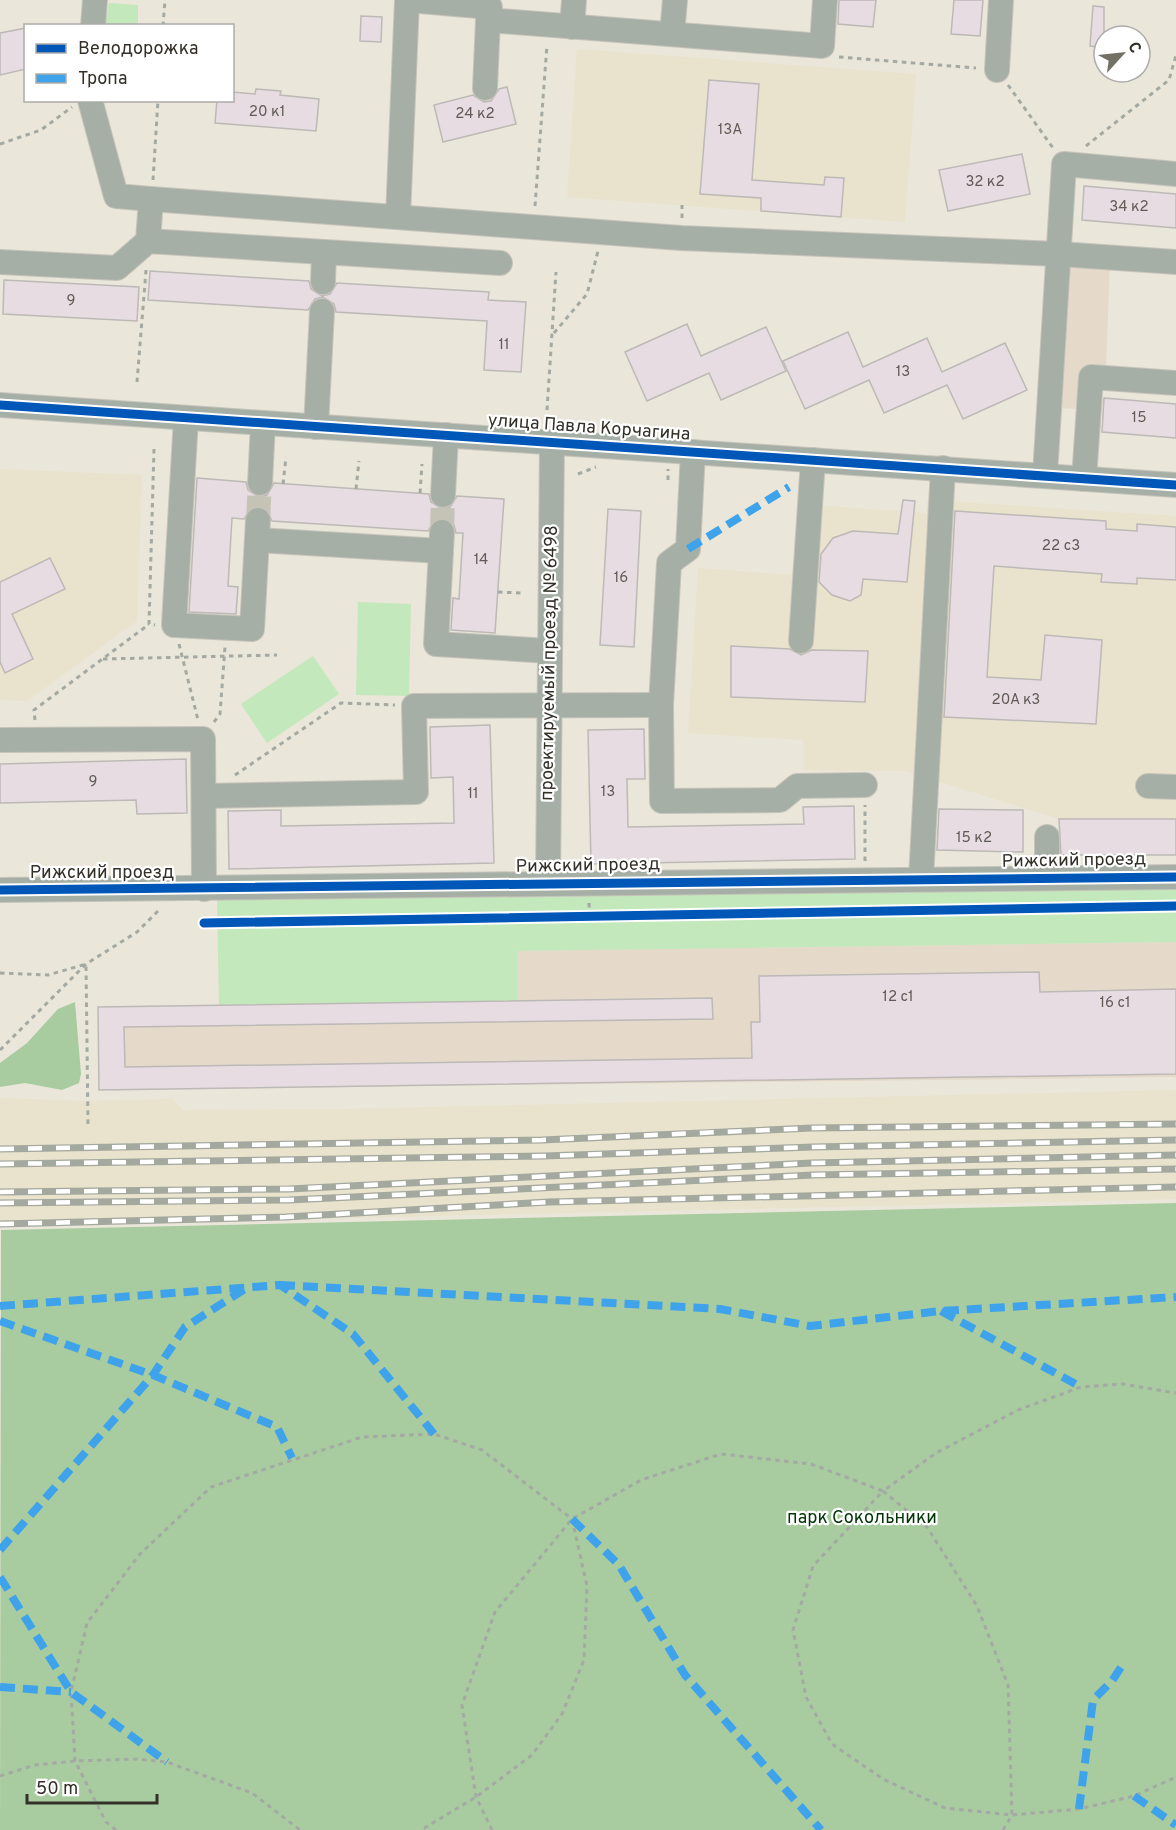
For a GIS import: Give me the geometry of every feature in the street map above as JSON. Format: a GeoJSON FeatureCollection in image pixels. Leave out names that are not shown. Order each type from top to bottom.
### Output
{"type":"FeatureCollection","features":[{"type":"Feature","properties":{"kind":"street"},"geometry":{"type":"LineString","coordinates":[[93,24],[95,0]]}},
{"type":"Feature","properties":{"kind":"street"},"geometry":{"type":"LineString","coordinates":[[398,217],[407,0],[490,7],[485,87]]}},
{"type":"Feature","properties":{"kind":"street"},"geometry":{"type":"LineString","coordinates":[[560,26],[574,0]]}},
{"type":"Feature","properties":{"kind":"street"},"geometry":{"type":"LineString","coordinates":[[672,34],[675,0]]}},
{"type":"Feature","properties":{"kind":"street"},"geometry":{"type":"LineString","coordinates":[[488,20],[822,46],[825,0]]}},
{"type":"Feature","properties":{"kind":"street"},"geometry":{"type":"LineString","coordinates":[[997,70],[1001,0]]}},
{"type":"Feature","properties":{"kind":"street"},"geometry":{"type":"LineString","coordinates":[[91,102],[116,196],[690,238],[1059,254],[1176,262]]}},
{"type":"Feature","properties":{"kind":"street"},"geometry":{"type":"LineString","coordinates":[[1045,475],[1064,164],[1176,174]]}},
{"type":"Feature","properties":{"kind":"street"},"geometry":{"type":"LineString","coordinates":[[148,241],[151,200]]}},
{"type":"Feature","properties":{"kind":"street"},"geometry":{"type":"LineString","coordinates":[[0,262],[117,268],[148,241],[500,263]]}},
{"type":"Feature","properties":{"kind":"street"},"geometry":{"type":"LineString","coordinates":[[323,282],[324,252]]}},
{"type":"Feature","properties":{"kind":"street"},"geometry":{"type":"LineString","coordinates":[[316,427],[322,311]]}},
{"type":"Feature","properties":{"kind":"street"},"geometry":{"type":"LineString","coordinates":[[1084,479],[1091,377],[1176,382]]}},
{"type":"Feature","properties":{"kind":"street","name":"улица Павла Корчагина"},"geometry":{"type":"LineString","coordinates":[[0,405],[1176,485]]}},
{"type":"Feature","properties":{"kind":"street"},"geometry":{"type":"LineString","coordinates":[[186,418],[174,625],[252,629],[257,530],[442,542],[436,644],[550,651]]}},
{"type":"Feature","properties":{"kind":"street"},"geometry":{"type":"LineString","coordinates":[[263,423],[272,483]]}},
{"type":"Feature","properties":{"kind":"street"},"geometry":{"type":"LineString","coordinates":[[432,494],[446,435]]}},
{"type":"Feature","properties":{"kind":"street","name":"проектируемый проезд № 6498"},"geometry":{"type":"LineString","coordinates":[[548,883],[552,442]]}},
{"type":"Feature","properties":{"kind":"street"},"geometry":{"type":"LineString","coordinates":[[693,452],[688,549],[669,563],[661,705],[662,801],[780,800],[797,786],[865,785]]}},
{"type":"Feature","properties":{"kind":"street"},"geometry":{"type":"LineString","coordinates":[[801,641],[813,460]]}},
{"type":"Feature","properties":{"kind":"street"},"geometry":{"type":"LineString","coordinates":[[921,879],[943,468]]}},
{"type":"Feature","properties":{"kind":"street"},"geometry":{"type":"LineString","coordinates":[[204,796],[416,792],[414,706],[661,705]]}},
{"type":"Feature","properties":{"kind":"street"},"geometry":{"type":"LineString","coordinates":[[0,740],[203,739],[204,889]]}},
{"type":"Feature","properties":{"kind":"street"},"geometry":{"type":"LineString","coordinates":[[1148,786],[1176,787]]}},
{"type":"Feature","properties":{"kind":"street"},"geometry":{"type":"LineString","coordinates":[[1047,837],[1047,878]]}},
{"type":"Feature","properties":{"kind":"street","name":"Рижский проезд"},"geometry":{"type":"LineString","coordinates":[[0,890],[1176,877]]}},
{"type":"Feature","properties":{"kind":"path"},"geometry":{"type":"LineString","coordinates":[[163,24],[165,0]]}},
{"type":"Feature","properties":{"kind":"path"},"geometry":{"type":"LineString","coordinates":[[534,227],[560,26]]}},
{"type":"Feature","properties":{"kind":"path"},"geometry":{"type":"LineString","coordinates":[[822,46],[830,57],[997,70],[1064,164],[1169,80],[1176,55]]}},
{"type":"Feature","properties":{"kind":"path"},"geometry":{"type":"LineString","coordinates":[[0,144],[41,130],[69,111],[76,102]]}},
{"type":"Feature","properties":{"kind":"path"},"geometry":{"type":"LineString","coordinates":[[151,200],[158,102]]}},
{"type":"Feature","properties":{"kind":"path"},"geometry":{"type":"LineString","coordinates":[[553,334],[587,294],[603,232]]}},
{"type":"Feature","properties":{"kind":"path"},"geometry":{"type":"LineString","coordinates":[[137,382],[148,241]]}},
{"type":"Feature","properties":{"kind":"path"},"geometry":{"type":"LineString","coordinates":[[547,410],[556,272]]}},
{"type":"Feature","properties":{"kind":"path"},"geometry":{"type":"LineString","coordinates":[[148,624],[154,449]]}},
{"type":"Feature","properties":{"kind":"path"},"geometry":{"type":"LineString","coordinates":[[272,483],[286,457]]}},
{"type":"Feature","properties":{"kind":"path"},"geometry":{"type":"LineString","coordinates":[[356,489],[359,461]]}},
{"type":"Feature","properties":{"kind":"path"},"geometry":{"type":"LineString","coordinates":[[422,464],[432,494]]}},
{"type":"Feature","properties":{"kind":"path"},"geometry":{"type":"LineString","coordinates":[[498,592],[522,593]]}},
{"type":"Feature","properties":{"kind":"path"},"geometry":{"type":"LineString","coordinates":[[36,740],[34,710],[148,624],[174,625],[203,739]]}},
{"type":"Feature","properties":{"kind":"path"},"geometry":{"type":"LineString","coordinates":[[203,739],[220,714],[226,628]]}},
{"type":"Feature","properties":{"kind":"path"},"geometry":{"type":"LineString","coordinates":[[103,659],[277,655]]}},
{"type":"Feature","properties":{"kind":"path"},"geometry":{"type":"LineString","coordinates":[[234,776],[341,703],[414,706]]}},
{"type":"Feature","properties":{"kind":"path"},"geometry":{"type":"LineString","coordinates":[[864,867],[865,785]]}},
{"type":"Feature","properties":{"kind":"path"},"geometry":{"type":"LineString","coordinates":[[589,893],[590,919]]}},
{"type":"Feature","properties":{"kind":"path"},"geometry":{"type":"LineString","coordinates":[[0,1050],[86,964],[137,932],[167,902]]}},
{"type":"Feature","properties":{"kind":"path"},"geometry":{"type":"LineString","coordinates":[[578,915],[590,919],[602,915]]}},
{"type":"Feature","properties":{"kind":"path"},"geometry":{"type":"LineString","coordinates":[[0,973],[48,975],[86,964]]}},
{"type":"Feature","properties":{"kind":"path"},"geometry":{"type":"LineString","coordinates":[[86,964],[88,1126]]}},
{"type":"Feature","properties":{"kind":"path"},"geometry":{"type":"LineString","coordinates":[[1176,1393],[1122,1384],[1081,1387],[1018,1410],[936,1453],[883,1491],[813,1566],[793,1630],[806,1697],[832,1744],[883,1779],[945,1808],[1012,1815],[1079,1809],[1123,1799],[1176,1778]]}},
{"type":"Feature","properties":{"kind":"path"},"geometry":{"type":"LineString","coordinates":[[116,1830],[106,1822],[75,1761],[71,1692],[87,1623],[140,1554],[211,1487],[362,1437],[434,1434],[482,1450],[572,1519],[587,1586],[584,1660],[562,1714],[532,1755],[476,1797],[421,1830]]}},
{"type":"Feature","properties":{"kind":"path"},"geometry":{"type":"LineString","coordinates":[[492,1830],[476,1797],[462,1705],[495,1612],[572,1519],[641,1480],[721,1454],[811,1464],[883,1491],[927,1527],[977,1606],[1008,1685],[1012,1815],[1004,1830]]}},
{"type":"Feature","properties":{"kind":"path"},"geometry":{"type":"LineString","coordinates":[[0,1776],[35,1765],[75,1761],[137,1759],[177,1765],[252,1793],[300,1830]]}},
{"type":"Feature","properties":{"kind":"shaded area"},"geometry":{"type":"Polygon","coordinates":[[[577,49],[916,74],[905,222],[567,197],[577,49]]]}},
{"type":"Feature","properties":{"kind":"shaded area"},"geometry":{"type":"Polygon","coordinates":[[[1061,260],[1110,262],[1106,366],[1084,365],[1082,409],[1055,408],[1061,260]]]}},
{"type":"Feature","properties":{"kind":"shaded area"},"geometry":{"type":"Polygon","coordinates":[[[0,469],[142,475],[137,621],[27,701],[0,700],[0,469]]]}},
{"type":"Feature","properties":{"kind":"shaded area"},"geometry":{"type":"Polygon","coordinates":[[[927,500],[1176,516],[1176,819],[1059,819],[905,771],[803,770],[803,740],[688,733],[698,568],[792,575],[798,504],[926,513],[927,500]]]}},
{"type":"Feature","properties":{"kind":"shaded area"},"geometry":{"type":"Polygon","coordinates":[[[1176,942],[1176,1077],[99,1090],[98,1007],[517,1001],[516,951],[1176,942]]]}},
{"type":"Feature","properties":{"kind":"shaded area"},"geometry":{"type":"Polygon","coordinates":[[[1176,1090],[1176,1199],[0,1226],[0,1098],[82,1101],[173,1099],[183,1110],[343,1109],[1176,1090]]]}},
{"type":"Feature","properties":{"kind":"green space"},"geometry":{"type":"Polygon","coordinates":[[[109,3],[138,5],[138,24],[105,24],[109,3]]]}},
{"type":"Feature","properties":{"kind":"green space"},"geometry":{"type":"Polygon","coordinates":[[[358,602],[411,604],[409,696],[356,695],[358,602]]]}},
{"type":"Feature","properties":{"kind":"green space"},"geometry":{"type":"Polygon","coordinates":[[[313,656],[339,694],[267,743],[241,704],[313,656]]]}},
{"type":"Feature","properties":{"kind":"green space"},"geometry":{"type":"Polygon","coordinates":[[[1176,884],[1176,942],[517,951],[517,1001],[219,1005],[217,899],[1176,884]]]}},
{"type":"Feature","properties":{"kind":"green space"},"geometry":{"type":"Polygon","coordinates":[[[75,1002],[81,1074],[79,1083],[62,1090],[25,1083],[0,1087],[0,1063],[27,1043],[58,1009],[75,1002]]]}},
{"type":"Feature","properties":{"kind":"green space","name":"парк Сокольники"},"geometry":{"type":"Polygon","coordinates":[[[1176,1203],[1176,1830],[0,1830],[1,1230],[1176,1203]]]}},
{"type":"Feature","properties":{"kind":"building"},"geometry":{"type":"Polygon","coordinates":[[[839,0],[876,0],[873,27],[838,24],[839,0]]]}},
{"type":"Feature","properties":{"kind":"building"},"geometry":{"type":"Polygon","coordinates":[[[954,0],[983,0],[980,36],[951,34],[954,0]]]}},
{"type":"Feature","properties":{"kind":"building"},"geometry":{"type":"Polygon","coordinates":[[[1093,6],[1104,7],[1104,24],[1092,24],[1092,46],[1090,46],[1093,6]]]}},
{"type":"Feature","properties":{"kind":"building"},"geometry":{"type":"Polygon","coordinates":[[[361,16],[382,17],[381,42],[360,41],[361,16]]]}},
{"type":"Feature","properties":{"kind":"building"},"geometry":{"type":"Polygon","coordinates":[[[24,28],[24,69],[0,75],[0,33],[24,28]]]}},
{"type":"Feature","properties":{"kind":"building"},"geometry":{"type":"Polygon","coordinates":[[[709,80],[759,84],[752,180],[824,185],[825,177],[844,178],[841,217],[761,211],[761,198],[700,194],[709,80]]]}},
{"type":"Feature","properties":{"kind":"building"},"geometry":{"type":"Polygon","coordinates":[[[507,87],[516,124],[443,142],[434,105],[473,95],[484,102],[491,101],[499,89],[507,87]]]}},
{"type":"Feature","properties":{"kind":"building"},"geometry":{"type":"Polygon","coordinates":[[[256,89],[281,91],[280,95],[319,99],[316,131],[215,123],[217,102],[234,102],[234,92],[255,94],[256,89]]]}},
{"type":"Feature","properties":{"kind":"building"},"geometry":{"type":"Polygon","coordinates":[[[1022,154],[1030,194],[948,211],[939,170],[1022,154]]]}},
{"type":"Feature","properties":{"kind":"building"},"geometry":{"type":"Polygon","coordinates":[[[1084,186],[1176,194],[1176,228],[1082,220],[1084,186]]]}},
{"type":"Feature","properties":{"kind":"building"},"geometry":{"type":"Polygon","coordinates":[[[150,271],[309,281],[311,289],[322,296],[330,294],[337,283],[489,292],[488,300],[526,302],[521,372],[484,370],[487,321],[336,312],[334,304],[323,297],[315,299],[308,310],[148,300],[150,271]]]}},
{"type":"Feature","properties":{"kind":"building"},"geometry":{"type":"Polygon","coordinates":[[[4,280],[139,287],[137,321],[3,314],[4,280]]]}},
{"type":"Feature","properties":{"kind":"building"},"geometry":{"type":"Polygon","coordinates":[[[687,324],[701,356],[766,327],[786,371],[721,400],[709,373],[647,401],[625,352],[687,324]]]}},
{"type":"Feature","properties":{"kind":"building"},"geometry":{"type":"Polygon","coordinates":[[[848,332],[863,367],[927,338],[942,372],[1005,343],[1027,390],[963,419],[947,385],[884,413],[869,380],[805,409],[783,361],[848,332]]]}},
{"type":"Feature","properties":{"kind":"building"},"geometry":{"type":"Polygon","coordinates":[[[1104,398],[1176,404],[1176,438],[1102,432],[1104,398]]]}},
{"type":"Feature","properties":{"kind":"building"},"geometry":{"type":"Polygon","coordinates":[[[197,478],[246,482],[248,490],[259,497],[267,495],[274,483],[429,494],[431,502],[442,509],[450,507],[457,496],[504,499],[495,633],[451,630],[453,598],[459,599],[463,533],[456,533],[454,525],[443,518],[435,520],[428,531],[272,521],[266,508],[252,507],[244,519],[232,518],[228,586],[238,587],[236,614],[189,612],[197,478]]]}},
{"type":"Feature","properties":{"kind":"building"},"geometry":{"type":"Polygon","coordinates":[[[903,500],[915,501],[907,582],[863,579],[861,595],[850,601],[832,595],[819,582],[821,554],[833,538],[853,531],[898,534],[903,500]]]}},
{"type":"Feature","properties":{"kind":"building"},"geometry":{"type":"Polygon","coordinates":[[[608,509],[641,511],[634,647],[600,645],[608,509]]]}},
{"type":"Feature","properties":{"kind":"building"},"geometry":{"type":"Polygon","coordinates":[[[955,511],[1106,521],[1106,529],[1137,531],[1137,524],[1176,527],[1176,580],[1137,578],[1137,584],[1101,582],[1102,574],[994,566],[987,677],[1041,680],[1045,635],[1102,640],[1096,724],[944,717],[955,511]]]}},
{"type":"Feature","properties":{"kind":"building"},"geometry":{"type":"Polygon","coordinates":[[[50,558],[65,589],[12,614],[33,659],[5,673],[0,662],[0,582],[50,558]]]}},
{"type":"Feature","properties":{"kind":"building"},"geometry":{"type":"Polygon","coordinates":[[[731,646],[790,649],[801,655],[812,650],[868,651],[865,702],[731,697],[731,646]]]}},
{"type":"Feature","properties":{"kind":"building"},"geometry":{"type":"Polygon","coordinates":[[[490,725],[494,863],[229,869],[228,811],[281,810],[281,826],[454,823],[453,777],[431,778],[430,727],[490,725]]]}},
{"type":"Feature","properties":{"kind":"building"},"geometry":{"type":"Polygon","coordinates":[[[644,729],[645,779],[627,779],[628,827],[804,824],[803,807],[854,806],[855,859],[591,864],[588,730],[644,729]]]}},
{"type":"Feature","properties":{"kind":"building"},"geometry":{"type":"Polygon","coordinates":[[[186,759],[187,813],[137,814],[136,800],[0,803],[0,764],[186,759]]]}},
{"type":"Feature","properties":{"kind":"building"},"geometry":{"type":"Polygon","coordinates":[[[939,809],[1023,810],[1023,852],[937,850],[939,809]]]}},
{"type":"Feature","properties":{"kind":"building"},"geometry":{"type":"Polygon","coordinates":[[[1059,819],[1176,819],[1176,855],[1061,855],[1059,819]]]}},
{"type":"Feature","properties":{"kind":"building"},"geometry":{"type":"Polygon","coordinates":[[[1039,972],[1040,992],[1176,989],[1176,1074],[99,1090],[98,1007],[712,998],[713,1019],[124,1027],[125,1067],[752,1058],[751,1022],[760,1022],[759,976],[1039,972]]]}},
{"type":"Feature","properties":{"kind":"tunnel"},"geometry":{"type":"LineString","coordinates":[[258,520],[260,483]]}},
{"type":"Feature","properties":{"kind":"tunnel"},"geometry":{"type":"LineString","coordinates":[[442,532],[443,495]]}},
{"type":"Feature","properties":{"kind":"railway"},"geometry":{"type":"LineString","coordinates":[[0,1149],[542,1140],[812,1128],[1176,1124]]}},
{"type":"Feature","properties":{"kind":"railway"},"geometry":{"type":"LineString","coordinates":[[0,1164],[544,1156],[813,1147],[1176,1140]]}},
{"type":"Feature","properties":{"kind":"railway"},"geometry":{"type":"LineString","coordinates":[[0,1192],[289,1189],[812,1163],[1176,1155]]}},
{"type":"Feature","properties":{"kind":"railway"},"geometry":{"type":"LineString","coordinates":[[0,1203],[289,1200],[813,1175],[1176,1169]]}},
{"type":"Feature","properties":{"kind":"railway"},"geometry":{"type":"LineString","coordinates":[[0,1224],[286,1217],[549,1202],[1176,1187]]}},
{"type":"Feature","properties":{"kind":"marked path"},"geometry":{"type":"LineString","coordinates":[[688,549],[789,487]]}},
{"type":"Feature","properties":{"kind":"marked path"},"geometry":{"type":"LineString","coordinates":[[280,1285],[720,1309],[810,1326],[941,1311],[1176,1297]]}},
{"type":"Feature","properties":{"kind":"marked path"},"geometry":{"type":"LineString","coordinates":[[0,1306],[280,1285],[353,1334],[434,1434]]}},
{"type":"Feature","properties":{"kind":"marked path"},"geometry":{"type":"LineString","coordinates":[[0,1550],[153,1375],[185,1327],[245,1289]]}},
{"type":"Feature","properties":{"kind":"marked path"},"geometry":{"type":"LineString","coordinates":[[941,1311],[1081,1387]]}},
{"type":"Feature","properties":{"kind":"marked path"},"geometry":{"type":"LineString","coordinates":[[0,1321],[153,1375],[277,1427],[292,1458]]}},
{"type":"Feature","properties":{"kind":"marked path"},"geometry":{"type":"LineString","coordinates":[[572,1519],[619,1565],[685,1675],[821,1830]]}},
{"type":"Feature","properties":{"kind":"marked path"},"geometry":{"type":"LineString","coordinates":[[0,1577],[71,1692],[167,1762]]}},
{"type":"Feature","properties":{"kind":"marked path"},"geometry":{"type":"LineString","coordinates":[[1079,1809],[1093,1700],[1112,1681],[1125,1661]]}},
{"type":"Feature","properties":{"kind":"marked path"},"geometry":{"type":"LineString","coordinates":[[0,1687],[71,1692]]}},
{"type":"Feature","properties":{"kind":"marked path"},"geometry":{"type":"LineString","coordinates":[[1134,1796],[1176,1825]]}},
{"type":"Feature","properties":{"kind":"cycle path"},"geometry":{"type":"LineString","coordinates":[[0,405],[1176,485]]}},
{"type":"Feature","properties":{"kind":"cycle path"},"geometry":{"type":"LineString","coordinates":[[0,890],[1176,877]]}},
{"type":"Feature","properties":{"kind":"cycle path"},"geometry":{"type":"LineString","coordinates":[[204,923],[1176,906]]}}]}
